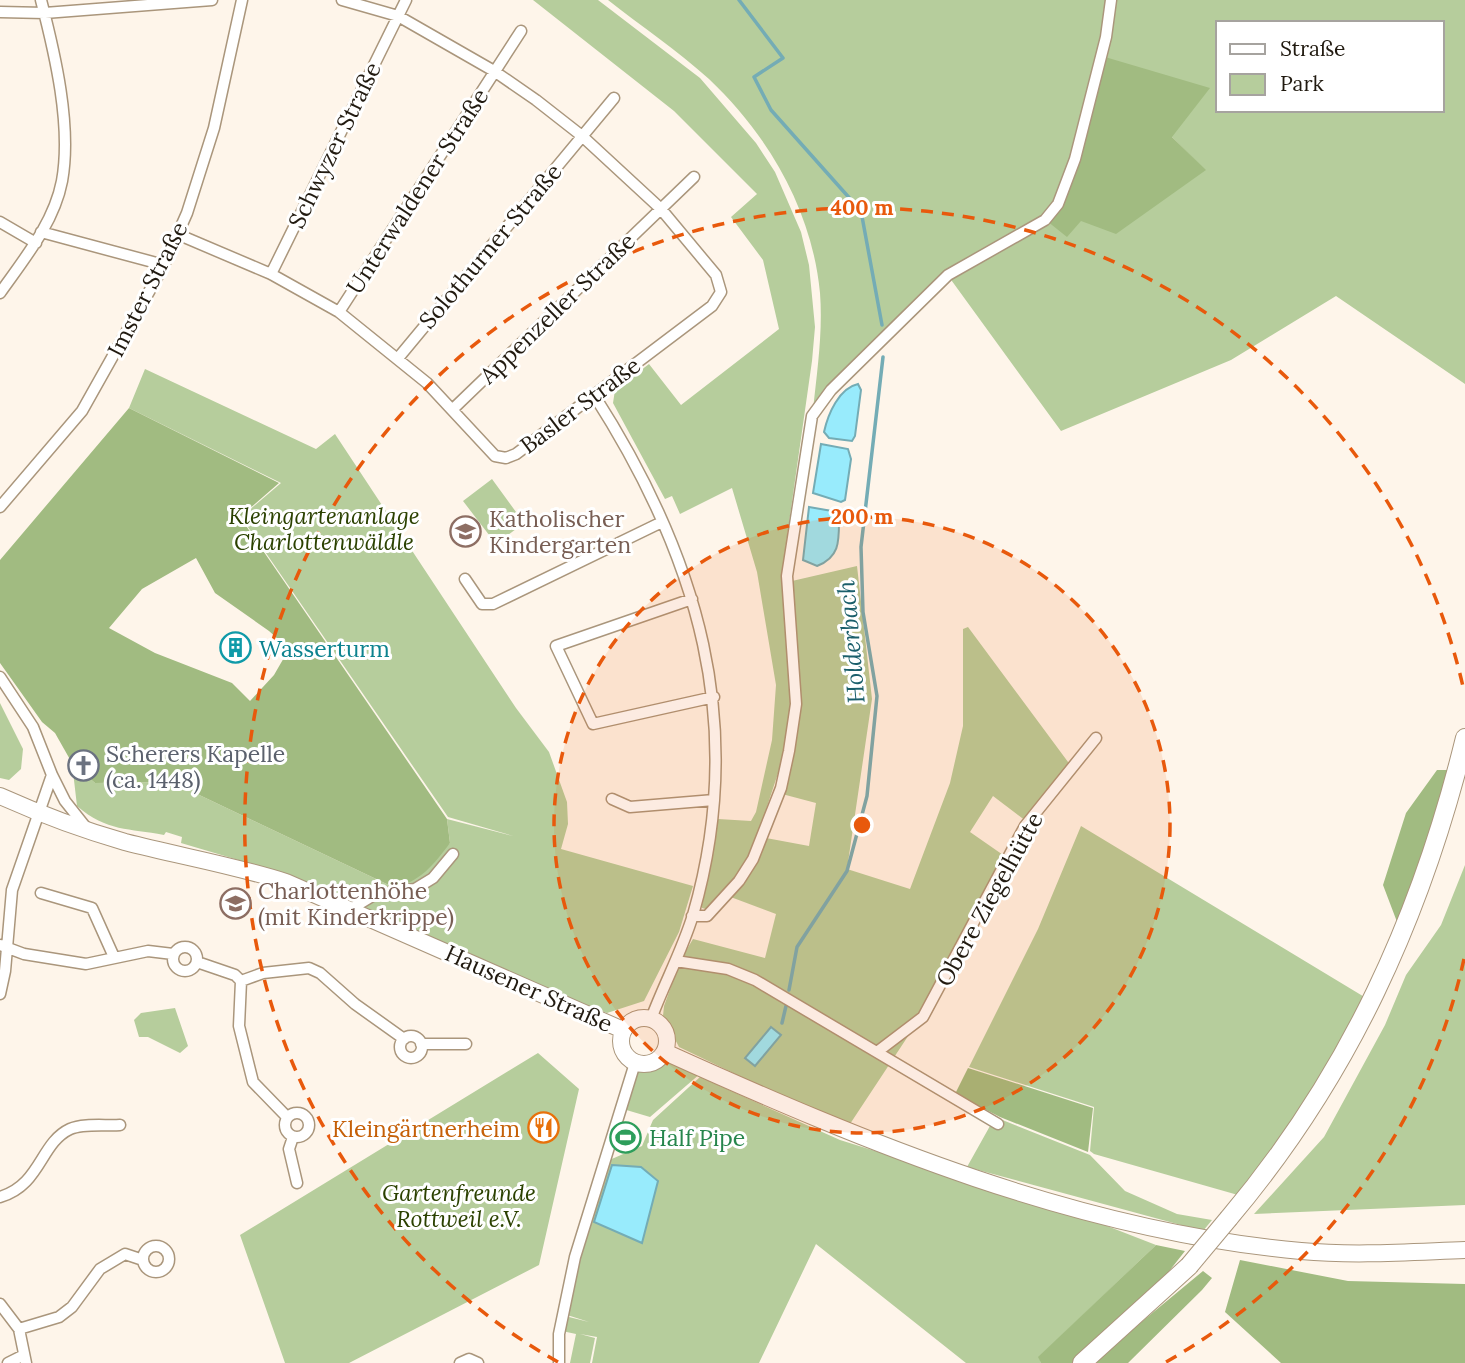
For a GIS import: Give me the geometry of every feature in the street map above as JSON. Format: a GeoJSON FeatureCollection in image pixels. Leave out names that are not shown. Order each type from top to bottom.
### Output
{"type":"FeatureCollection","features":[{"type":"Feature","properties":{"kind":"main road"},"geometry":{"type":"LineString","coordinates":[[1082,1363],[1189,1266],[1229,1218],[1312,1107],[1361,1025],[1397,949],[1430,863],[1465,738]]}},
{"type":"Feature","properties":{"kind":"main road","name":"Hausener Straße"},"geometry":{"type":"LineString","coordinates":[[0,796],[39,813],[125,842],[238,867],[351,909],[623,1030]]}},
{"type":"Feature","properties":{"kind":"main road"},"geometry":{"type":"LineString","coordinates":[[635,1019],[651,1019],[664,1028],[667,1036],[665,1052],[655,1062],[635,1062],[622,1049],[623,1030],[635,1019]]}},
{"type":"Feature","properties":{"kind":"main road"},"geometry":{"type":"LineString","coordinates":[[665,1052],[975,1179],[1096,1214],[1181,1233],[1300,1251],[1384,1254],[1465,1250]]}},
{"type":"Feature","properties":{"kind":"street"},"geometry":{"type":"LineString","coordinates":[[0,293],[39,237],[62,183],[66,135],[41,0]]}},
{"type":"Feature","properties":{"kind":"street"},"geometry":{"type":"LineString","coordinates":[[0,12],[45,13],[212,0]]}},
{"type":"Feature","properties":{"kind":"street","name":"Imster Straße"},"geometry":{"type":"LineString","coordinates":[[0,507],[50,452],[82,411],[164,265],[214,128],[242,0]]}},
{"type":"Feature","properties":{"kind":"street","name":"Basler Straße"},"geometry":{"type":"LineString","coordinates":[[177,234],[271,274],[339,312],[399,357],[454,408],[495,456],[506,458],[516,454],[712,306],[720,292],[716,275],[661,209],[582,136],[494,71],[398,16],[342,0]]}},
{"type":"Feature","properties":{"kind":"street"},"geometry":{"type":"LineString","coordinates":[[398,16],[406,0]]}},
{"type":"Feature","properties":{"kind":"street"},"geometry":{"type":"LineString","coordinates":[[692,916],[707,916],[739,881],[753,859],[781,788],[796,704],[787,576],[812,416],[840,381],[948,275],[1045,220],[1058,204],[1075,159],[1106,37],[1111,0]]}},
{"type":"Feature","properties":{"kind":"street","name":"Schwyzer Straße"},"geometry":{"type":"LineString","coordinates":[[271,274],[398,16]]}},
{"type":"Feature","properties":{"kind":"street"},"geometry":{"type":"LineString","coordinates":[[494,71],[521,31]]}},
{"type":"Feature","properties":{"kind":"street","name":"Unterwaldener Straße"},"geometry":{"type":"LineString","coordinates":[[339,312],[494,71]]}},
{"type":"Feature","properties":{"kind":"street"},"geometry":{"type":"LineString","coordinates":[[582,136],[614,98]]}},
{"type":"Feature","properties":{"kind":"street","name":"Solothurner Straße"},"geometry":{"type":"LineString","coordinates":[[399,357],[582,136]]}},
{"type":"Feature","properties":{"kind":"street"},"geometry":{"type":"LineString","coordinates":[[661,209],[694,177]]}},
{"type":"Feature","properties":{"kind":"street","name":"Appenzeller Straße"},"geometry":{"type":"LineString","coordinates":[[454,408],[661,209]]}},
{"type":"Feature","properties":{"kind":"street"},"geometry":{"type":"LineString","coordinates":[[0,222],[39,237],[164,265]]}},
{"type":"Feature","properties":{"kind":"street"},"geometry":{"type":"LineString","coordinates":[[594,395],[662,522],[703,634],[714,697],[718,768],[704,870],[676,961],[651,1019]]}},
{"type":"Feature","properties":{"kind":"street"},"geometry":{"type":"LineString","coordinates":[[465,579],[482,604],[494,604],[662,522]]}},
{"type":"Feature","properties":{"kind":"street"},"geometry":{"type":"LineString","coordinates":[[692,599],[556,646],[593,724],[714,697]]}},
{"type":"Feature","properties":{"kind":"street"},"geometry":{"type":"LineString","coordinates":[[0,677],[33,727],[65,801],[88,830]]}},
{"type":"Feature","properties":{"kind":"street","name":"Obere Ziegelhütte"},"geometry":{"type":"LineString","coordinates":[[877,1052],[923,1017],[1025,825],[1097,738]]}},
{"type":"Feature","properties":{"kind":"street"},"geometry":{"type":"LineString","coordinates":[[0,994],[12,890],[52,775]]}},
{"type":"Feature","properties":{"kind":"street"},"geometry":{"type":"LineString","coordinates":[[612,799],[630,807],[714,800]]}},
{"type":"Feature","properties":{"kind":"street"},"geometry":{"type":"LineString","coordinates":[[351,909],[374,895],[415,889],[433,878],[453,854]]}},
{"type":"Feature","properties":{"kind":"street"},"geometry":{"type":"LineString","coordinates":[[41,893],[92,908],[114,957]]}},
{"type":"Feature","properties":{"kind":"street"},"geometry":{"type":"LineString","coordinates":[[4,946],[24,954],[86,964],[148,951],[173,954],[182,947],[190,948],[196,953],[197,962],[192,969],[181,971],[174,966],[173,954]]}},
{"type":"Feature","properties":{"kind":"street"},"geometry":{"type":"LineString","coordinates":[[676,961],[728,969],[755,980],[999,1124]]}},
{"type":"Feature","properties":{"kind":"street"},"geometry":{"type":"LineString","coordinates":[[197,962],[234,975],[241,981]]}},
{"type":"Feature","properties":{"kind":"street"},"geometry":{"type":"LineString","coordinates":[[241,981],[263,973],[309,968],[320,973],[355,1004],[404,1039]]}},
{"type":"Feature","properties":{"kind":"street"},"geometry":{"type":"LineString","coordinates":[[241,981],[239,1026],[253,1082],[287,1117]]}},
{"type":"Feature","properties":{"kind":"street"},"geometry":{"type":"LineString","coordinates":[[421,1044],[419,1054],[410,1058],[400,1048],[404,1039],[414,1036],[421,1044],[466,1044]]}},
{"type":"Feature","properties":{"kind":"street"},"geometry":{"type":"LineString","coordinates":[[559,1363],[559,1334],[575,1257],[635,1062]]}},
{"type":"Feature","properties":{"kind":"street"},"geometry":{"type":"LineString","coordinates":[[287,1117],[298,1113],[306,1116],[310,1124],[305,1135],[293,1137]]}},
{"type":"Feature","properties":{"kind":"street"},"geometry":{"type":"LineString","coordinates":[[287,1117],[285,1129],[293,1137]]}},
{"type":"Feature","properties":{"kind":"street"},"geometry":{"type":"LineString","coordinates":[[0,1197],[15,1192],[28,1181],[56,1142],[71,1129],[120,1125]]}},
{"type":"Feature","properties":{"kind":"street"},"geometry":{"type":"LineString","coordinates":[[293,1137],[289,1149],[297,1183]]}},
{"type":"Feature","properties":{"kind":"street"},"geometry":{"type":"LineString","coordinates":[[19,1329],[59,1317],[72,1307],[100,1269],[125,1254],[144,1260]]}},
{"type":"Feature","properties":{"kind":"street"},"geometry":{"type":"LineString","coordinates":[[0,1304],[19,1329],[25,1359],[8,1363]]}},
{"type":"Feature","properties":{"kind":"street"},"geometry":{"type":"LineString","coordinates":[[460,1363],[469,1359],[478,1363]]}},
{"type":"Feature","properties":{"kind":"green space"},"geometry":{"type":"Polygon","coordinates":[[[533,0],[598,0],[700,78],[756,143],[775,172],[801,232],[809,265],[815,327],[784,558],[791,708],[786,749],[750,858],[709,910],[702,908],[702,904],[718,819],[751,821],[756,812],[772,740],[776,685],[757,572],[732,488],[680,514],[672,496],[665,499],[613,403],[615,390],[649,364],[681,405],[779,329],[763,260],[731,217],[757,194],[674,111],[533,0]]]}},
{"type":"Feature","properties":{"kind":"green space"},"geometry":{"type":"Polygon","coordinates":[[[608,0],[1109,0],[1077,144],[1068,172],[1044,217],[946,273],[813,410],[820,337],[820,293],[808,233],[784,176],[751,125],[709,79],[608,0]]]}},
{"type":"Feature","properties":{"kind":"green space"},"geometry":{"type":"Polygon","coordinates":[[[1113,0],[1465,0],[1465,384],[1336,296],[1231,360],[1061,431],[949,277],[1047,221],[1081,221],[1205,170],[1172,137],[1105,57],[1113,0]]]}},
{"type":"Feature","properties":{"kind":"green space"},"geometry":{"type":"Polygon","coordinates":[[[1105,57],[1210,88],[1172,137],[1206,170],[1116,234],[1081,221],[1067,237],[1047,221],[1060,204],[1105,57]]]}},
{"type":"Feature","properties":{"kind":"green space","name":"Kleingartenanlage Charlottenwäldle"},"geometry":{"type":"Polygon","coordinates":[[[145,369],[316,449],[335,434],[516,708],[549,752],[567,802],[568,824],[561,849],[693,886],[679,932],[644,1001],[607,1013],[540,987],[295,877],[181,843],[182,837],[166,832],[164,835],[108,825],[77,806],[72,763],[95,783],[172,782],[393,887],[450,843],[447,819],[513,836],[448,817],[241,517],[281,483],[129,408],[145,369]]]}},
{"type":"Feature","properties":{"kind":"green space"},"geometry":{"type":"Polygon","coordinates":[[[129,408],[279,483],[240,517],[447,819],[450,843],[419,877],[393,887],[172,782],[95,783],[72,763],[55,733],[42,722],[0,663],[0,560],[129,408]],[[196,558],[142,589],[109,628],[155,653],[232,683],[250,701],[274,675],[289,649],[269,631],[215,593],[196,558]]]}},
{"type":"Feature","properties":{"kind":"green space"},"geometry":{"type":"Polygon","coordinates":[[[492,479],[524,523],[496,544],[463,501],[492,479]]]}},
{"type":"Feature","properties":{"kind":"green space"},"geometry":{"type":"Polygon","coordinates":[[[857,566],[872,699],[847,869],[910,889],[950,783],[963,726],[963,629],[968,627],[1071,766],[1026,821],[993,796],[970,832],[1006,857],[922,1015],[850,1124],[815,1112],[679,1047],[663,1016],[681,959],[693,939],[765,958],[776,914],[728,896],[766,838],[809,846],[816,803],[782,794],[799,703],[792,581],[857,566]]]}},
{"type":"Feature","properties":{"kind":"green space"},"geometry":{"type":"Polygon","coordinates":[[[0,703],[23,749],[21,769],[9,780],[0,778],[0,703]]]}},
{"type":"Feature","properties":{"kind":"green space"},"geometry":{"type":"Polygon","coordinates":[[[1437,770],[1456,770],[1402,935],[1383,885],[1406,813],[1437,770]]]}},
{"type":"Feature","properties":{"kind":"green space"},"geometry":{"type":"Polygon","coordinates":[[[1081,826],[1371,1001],[1245,1197],[1094,1154],[1090,1151],[1094,1107],[969,1067],[1038,929],[1081,826]]]}},
{"type":"Feature","properties":{"kind":"green space"},"geometry":{"type":"Polygon","coordinates":[[[1465,865],[1465,1205],[1254,1214],[1324,1137],[1385,1025],[1406,975],[1441,925],[1465,865]]]}},
{"type":"Feature","properties":{"kind":"green space"},"geometry":{"type":"Polygon","coordinates":[[[175,1008],[188,1046],[180,1053],[148,1037],[139,1037],[134,1020],[141,1013],[175,1008]]]}},
{"type":"Feature","properties":{"kind":"green space","name":"Gartenfreunde Rottweil e.V."},"geometry":{"type":"Polygon","coordinates":[[[538,1053],[579,1089],[539,1265],[349,1363],[285,1363],[240,1235],[538,1053]]]}},
{"type":"Feature","properties":{"kind":"green space"},"geometry":{"type":"Polygon","coordinates":[[[670,1054],[812,1116],[977,1174],[1201,1234],[1192,1245],[973,1181],[701,1073],[650,1117],[623,1109],[640,1065],[656,1065],[670,1054]]]}},
{"type":"Feature","properties":{"kind":"green space"},"geometry":{"type":"Polygon","coordinates":[[[968,1068],[1093,1108],[1088,1152],[1000,1117],[955,1094],[968,1068]]]}},
{"type":"Feature","properties":{"kind":"green space"},"geometry":{"type":"Polygon","coordinates":[[[700,1077],[840,1140],[1071,1212],[1156,1245],[1039,1357],[1041,1363],[966,1363],[816,1244],[759,1363],[592,1363],[597,1337],[580,1334],[595,1338],[590,1363],[570,1363],[576,1334],[562,1331],[565,1316],[589,1322],[564,1314],[607,1161],[642,1146],[653,1120],[700,1077]]]}},
{"type":"Feature","properties":{"kind":"green space"},"geometry":{"type":"Polygon","coordinates":[[[995,1117],[1090,1155],[1125,1191],[1177,1214],[1212,1220],[1203,1231],[967,1167],[995,1117]]]}},
{"type":"Feature","properties":{"kind":"green space"},"geometry":{"type":"Polygon","coordinates":[[[1156,1245],[1185,1251],[1148,1298],[1072,1363],[1041,1363],[1038,1357],[1156,1245]]]}},
{"type":"Feature","properties":{"kind":"green space"},"geometry":{"type":"Polygon","coordinates":[[[1240,1260],[1348,1281],[1465,1284],[1465,1363],[1281,1363],[1225,1312],[1240,1260]]]}},
{"type":"Feature","properties":{"kind":"green space"},"geometry":{"type":"Polygon","coordinates":[[[1203,1271],[1212,1278],[1128,1363],[1092,1363],[1203,1271]]]}},
{"type":"Feature","properties":{"kind":"water"},"geometry":{"type":"Polygon","coordinates":[[[858,384],[861,390],[855,436],[852,441],[829,438],[824,432],[835,403],[851,386],[858,384]]]}},
{"type":"Feature","properties":{"kind":"water"},"geometry":{"type":"Polygon","coordinates":[[[821,444],[848,449],[851,459],[845,500],[841,502],[813,493],[821,444]]]}},
{"type":"Feature","properties":{"kind":"water"},"geometry":{"type":"Polygon","coordinates":[[[809,507],[832,511],[839,519],[837,547],[830,558],[817,566],[803,560],[809,507]]]}},
{"type":"Feature","properties":{"kind":"water"},"geometry":{"type":"Polygon","coordinates":[[[771,1027],[781,1035],[755,1066],[745,1058],[771,1027]]]}},
{"type":"Feature","properties":{"kind":"water"},"geometry":{"type":"Polygon","coordinates":[[[612,1165],[641,1167],[658,1181],[642,1243],[594,1222],[612,1165]]]}},
{"type":"Feature","properties":{"kind":"waterway","name":"Holderbach"},"geometry":{"type":"LineString","coordinates":[[739,0],[783,58],[754,77],[771,110],[861,211],[882,325]]}},
{"type":"Feature","properties":{"kind":"waterway","name":"Holderbach"},"geometry":{"type":"LineString","coordinates":[[789,990],[797,947],[847,871],[867,796],[877,696],[863,612],[861,547],[883,357]]}},
{"type":"Feature","properties":{"kind":"waterway"},"geometry":{"type":"LineString","coordinates":[[782,1023],[786,1006]]}},
{"type":"Feature","properties":{"kind":"place","name":"Katholischer Kindergarten"},"geometry":{"type":"Point","coordinates":[466,531]}},
{"type":"Feature","properties":{"kind":"place","name":"Wasserturm"},"geometry":{"type":"Point","coordinates":[236,648]}},
{"type":"Feature","properties":{"kind":"place","name":"Scherers Kapelle (ca. 1448)"},"geometry":{"type":"Point","coordinates":[83,766]}},
{"type":"Feature","properties":{"kind":"place","name":"Charlottenhöhe (mit Kinderkrippe)"},"geometry":{"type":"Point","coordinates":[235,903]}},
{"type":"Feature","properties":{"kind":"place","name":"Kleingärtnerheim"},"geometry":{"type":"Point","coordinates":[543,1128]}},
{"type":"Feature","properties":{"kind":"place","name":"Half Pipe"},"geometry":{"type":"Point","coordinates":[626,1137]}}]}
